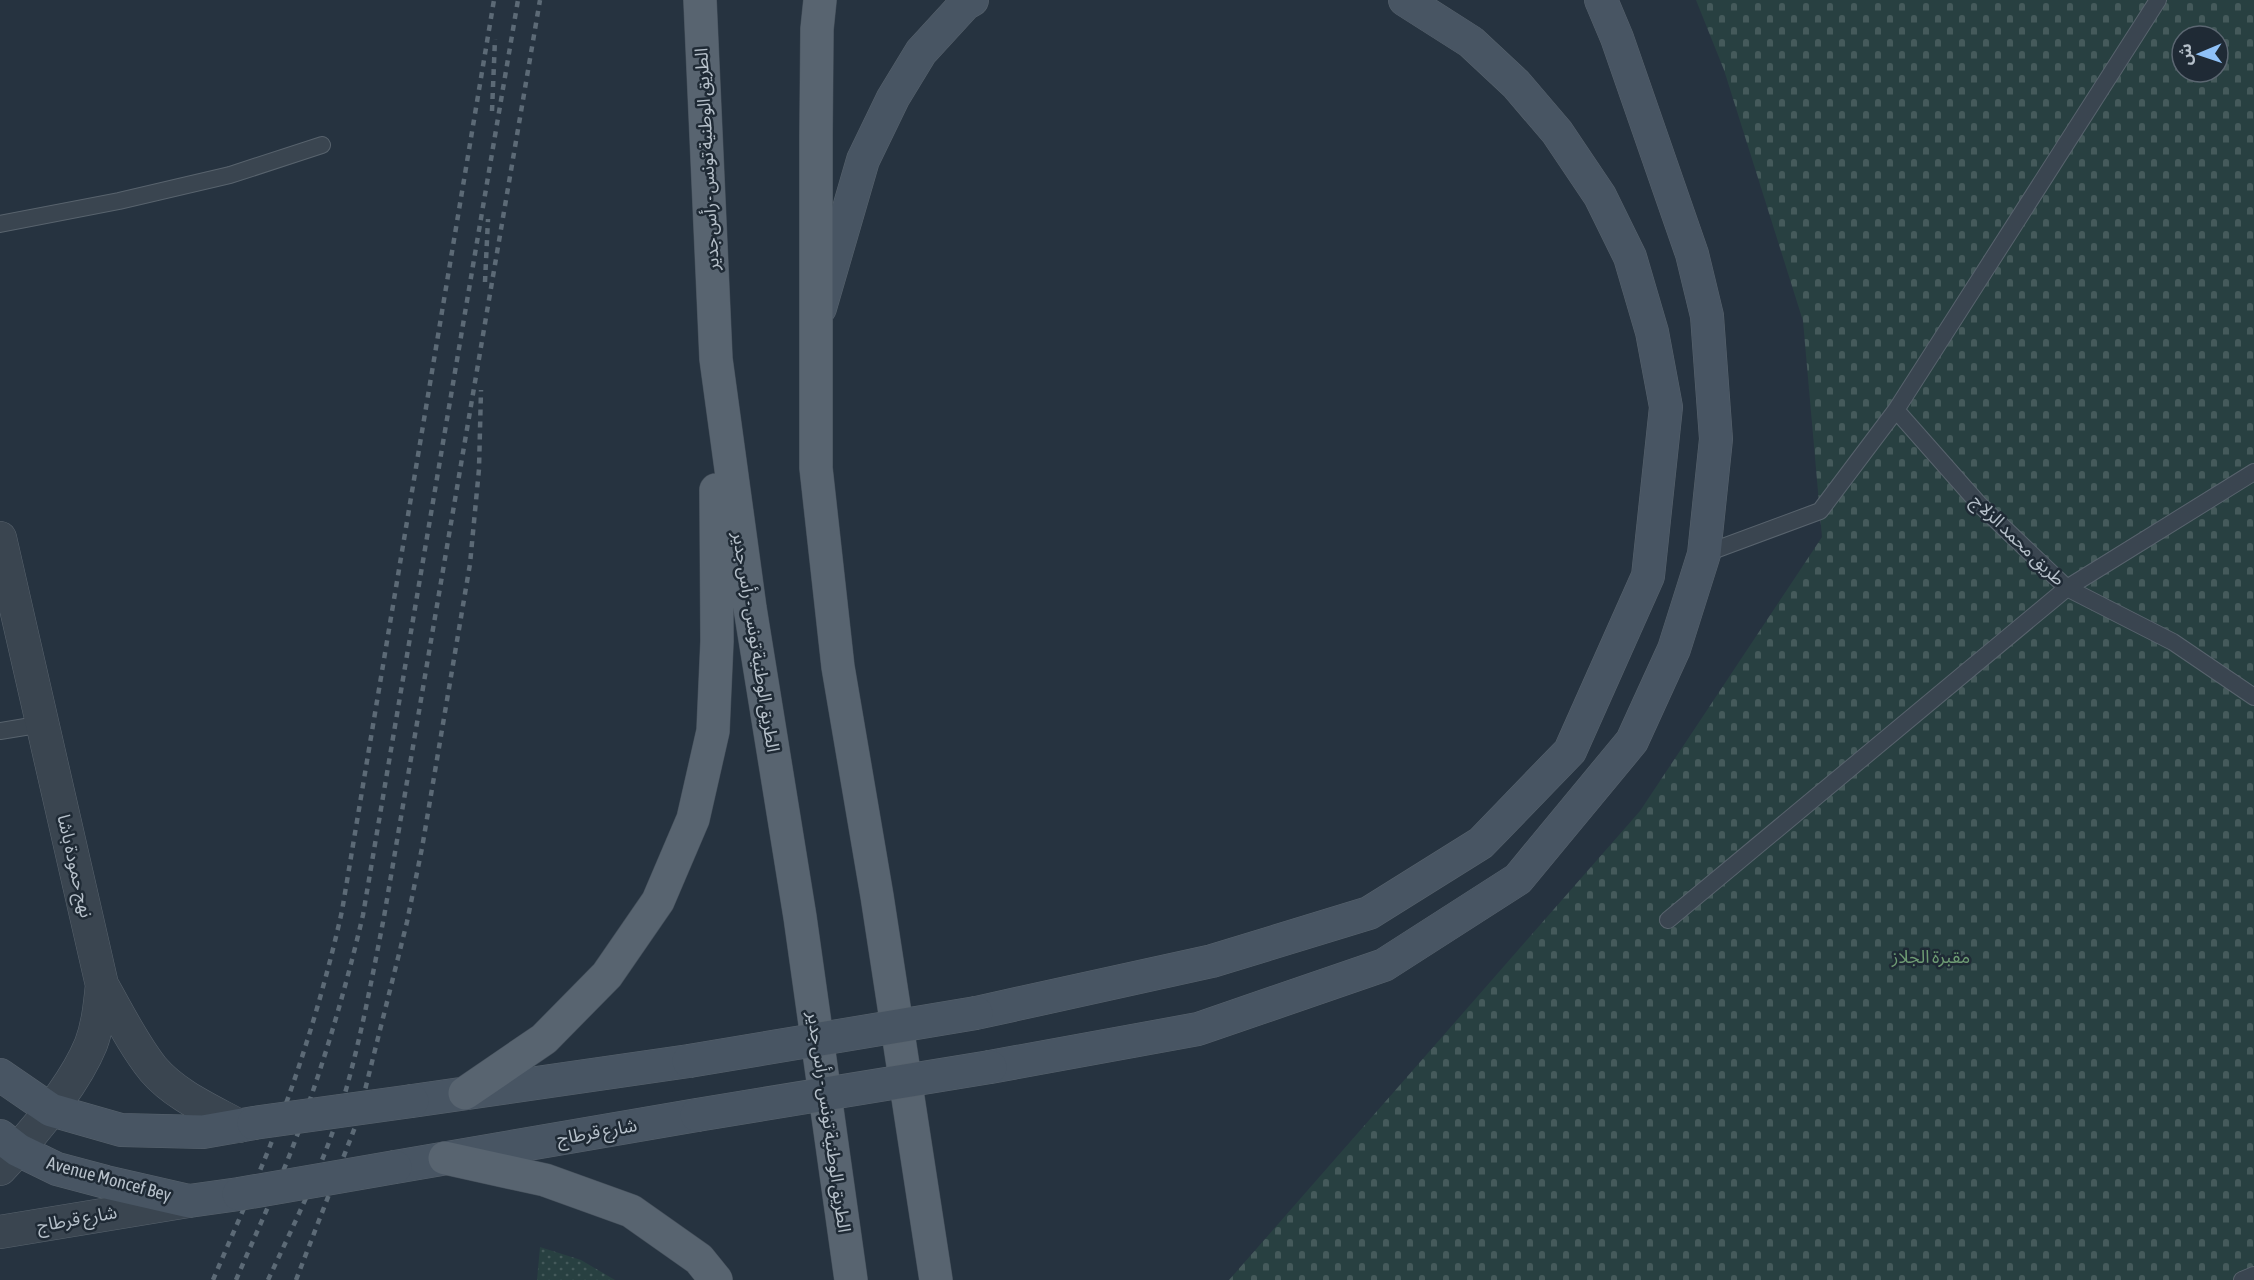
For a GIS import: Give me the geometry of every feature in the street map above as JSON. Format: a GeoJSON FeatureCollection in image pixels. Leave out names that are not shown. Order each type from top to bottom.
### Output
{"type":"FeatureCollection","features":[{"type":"Feature","properties":{"kind":"main road","name":"الطريق الوطنية تونس - رأس جدير"},"geometry":{"type":"LineString","coordinates":[[700,0],[716,359],[750,608],[801,929],[851,1280]]}},
{"type":"Feature","properties":{"kind":"main road"},"geometry":{"type":"LineString","coordinates":[[820,0],[817,29],[816,135],[818,315],[816,468],[838,667],[877,896],[936,1280]]}},
{"type":"Feature","properties":{"kind":"main road"},"geometry":{"type":"LineString","coordinates":[[818,315],[863,160],[893,98],[921,52],[965,4],[972,0]]}},
{"type":"Feature","properties":{"kind":"main road"},"geometry":{"type":"LineString","coordinates":[[0,1076],[51,1110],[121,1130],[203,1132],[689,1061],[976,1013],[1212,961],[1369,913],[1481,843],[1570,751],[1647,576],[1666,407],[1652,332],[1630,257],[1600,196],[1557,132],[1515,84],[1471,42],[1405,0]]}},
{"type":"Feature","properties":{"kind":"main road","name":"شارع قرطاج"},"geometry":{"type":"LineString","coordinates":[[197,1199],[239,1194],[990,1067],[1198,1029],[1384,965],[1518,879],[1632,741],[1674,649],[1704,554],[1716,439],[1707,316],[1692,254],[1617,38],[1601,0]]}},
{"type":"Feature","properties":{"kind":"main road"},"geometry":{"type":"LineString","coordinates":[[465,1093],[544,1039],[607,975],[658,901],[693,819],[713,731],[717,641],[716,359]]}},
{"type":"Feature","properties":{"kind":"main road","name":"Avenue Moncef Bey"},"geometry":{"type":"LineString","coordinates":[[6,1152],[106,1182],[197,1199]]}},
{"type":"Feature","properties":{"kind":"main road"},"geometry":{"type":"LineString","coordinates":[[445,1158],[545,1180],[631,1210],[699,1259],[716,1280]]}},
{"type":"Feature","properties":{"kind":"street","name":"نهج حمودة باشا"},"geometry":{"type":"LineString","coordinates":[[0,538],[102,985],[98,1021],[90,1045],[51,1110],[6,1152]]}},
{"type":"Feature","properties":{"kind":"street"},"geometry":{"type":"LineString","coordinates":[[102,985],[154,1070],[198,1104],[246,1124]]}},
{"type":"Feature","properties":{"kind":"street","name":"شارع قرطاج"},"geometry":{"type":"LineString","coordinates":[[0,1232],[197,1199]]}},
{"type":"Feature","properties":{"kind":"lane"},"geometry":{"type":"LineString","coordinates":[[1704,554],[1820,511],[1896,410],[2158,0]]}},
{"type":"Feature","properties":{"kind":"lane"},"geometry":{"type":"LineString","coordinates":[[0,225],[230,175],[322,146]]}},
{"type":"Feature","properties":{"kind":"lane","name":"طريق محمد الزلاج"},"geometry":{"type":"LineString","coordinates":[[1896,410],[1979,504],[2067,588],[2174,642],[2254,697]]}},
{"type":"Feature","properties":{"kind":"lane"},"geometry":{"type":"LineString","coordinates":[[1668,920],[2067,588],[2254,472]]}},
{"type":"Feature","properties":{"kind":"lane"},"geometry":{"type":"LineString","coordinates":[[0,731],[43,724]]}},
{"type":"Feature","properties":{"kind":"lane"},"geometry":{"type":"LineString","coordinates":[[2242,1280],[2254,1275]]}},
{"type":"Feature","properties":{"kind":"green space","name":"مقبرة الجلاز"},"geometry":{"type":"Polygon","coordinates":[[[1696,0],[2254,0],[2254,1280],[1229,1280],[1640,811],[1822,537],[1803,321],[1724,70],[1696,0]]]}},
{"type":"Feature","properties":{"kind":"green space"},"geometry":{"type":"Polygon","coordinates":[[[540,1247],[581,1260],[615,1280],[537,1280],[540,1247]]]}},
{"type":"Feature","properties":{"kind":"railway"},"geometry":{"type":"LineString","coordinates":[[213,1280],[281,1117],[319,1000],[342,911],[494,0]]}},
{"type":"Feature","properties":{"kind":"railway"},"geometry":{"type":"LineString","coordinates":[[236,1280],[301,1125],[348,976],[363,915],[518,0]]}},
{"type":"Feature","properties":{"kind":"railway"},"geometry":{"type":"LineString","coordinates":[[268,1280],[313,1183],[336,1122],[353,1065],[366,1005],[384,917],[540,0]]}},
{"type":"Feature","properties":{"kind":"railway"},"geometry":{"type":"LineString","coordinates":[[492,111],[495,39]]}},
{"type":"Feature","properties":{"kind":"railway"},"geometry":{"type":"LineString","coordinates":[[485,282],[488,219]]}},
{"type":"Feature","properties":{"kind":"railway"},"geometry":{"type":"LineString","coordinates":[[296,1280],[357,1122],[407,922],[422,848],[470,564],[479,469],[481,390]]}}]}
